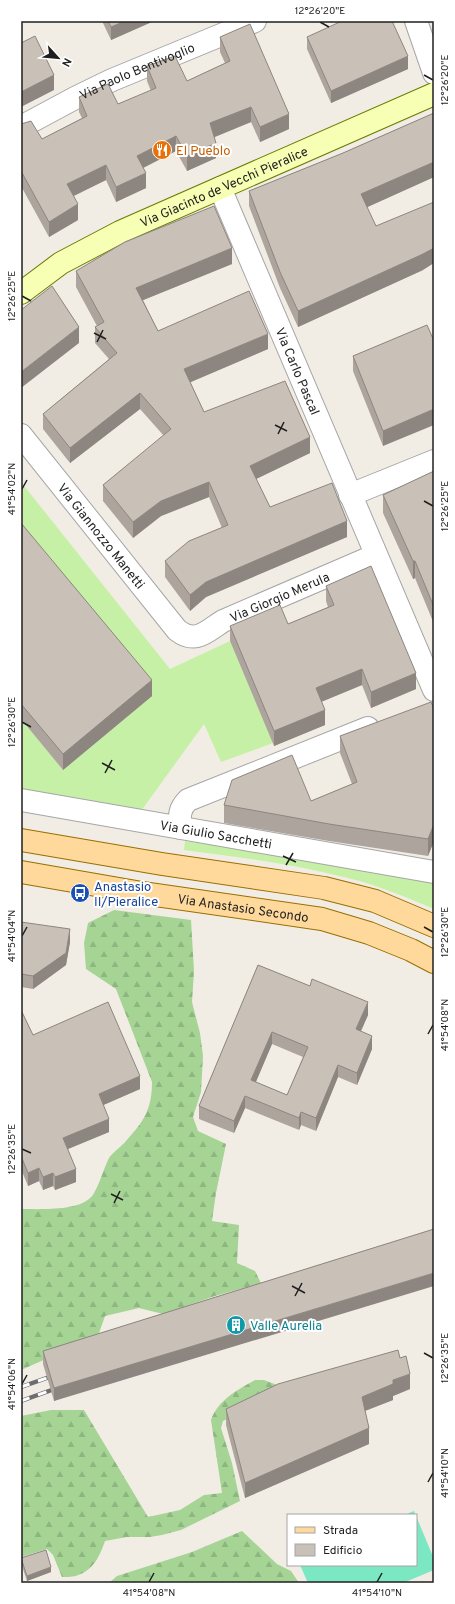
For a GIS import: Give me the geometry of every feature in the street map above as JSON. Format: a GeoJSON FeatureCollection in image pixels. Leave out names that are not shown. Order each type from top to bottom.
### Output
{"type":"FeatureCollection","features":[{"type":"Feature","properties":{"kind":"main road"},"geometry":{"type":"LineString","coordinates":[[21,840],[317,887],[355,895],[400,910],[434,926]]}},
{"type":"Feature","properties":{"kind":"main road","name":"Via Anastasio Secondo"},"geometry":{"type":"LineString","coordinates":[[21,872],[232,906],[296,914],[350,926],[393,942],[434,962]]}},
{"type":"Feature","properties":{"kind":"street","name":"Via Paolo Bentivoglio"},"geometry":{"type":"LineString","coordinates":[[21,127],[112,80],[255,21]]}},
{"type":"Feature","properties":{"kind":"street"},"geometry":{"type":"LineString","coordinates":[[416,21],[434,73]]}},
{"type":"Feature","properties":{"kind":"street","name":"Via Giacinto de Vecchi Pieralice"},"geometry":{"type":"LineString","coordinates":[[21,293],[61,263],[155,215],[434,94]]}},
{"type":"Feature","properties":{"kind":"street","name":"Via Carlo Pascal"},"geometry":{"type":"LineString","coordinates":[[220,188],[434,690]]}},
{"type":"Feature","properties":{"kind":"street","name":"Via Giannozzo Manetti"},"geometry":{"type":"LineString","coordinates":[[21,435],[177,630],[184,635]]}},
{"type":"Feature","properties":{"kind":"street"},"geometry":{"type":"LineString","coordinates":[[350,495],[434,461]]}},
{"type":"Feature","properties":{"kind":"street","name":"Via Giorgio Merula"},"geometry":{"type":"LineString","coordinates":[[184,635],[191,637],[201,635],[223,621],[376,555]]}},
{"type":"Feature","properties":{"kind":"street"},"geometry":{"type":"LineString","coordinates":[[180,828],[181,809],[188,800],[383,722]]}},
{"type":"Feature","properties":{"kind":"street","name":"Via Giulio Sacchetti"},"geometry":{"type":"LineString","coordinates":[[21,800],[434,872]]}},
{"type":"Feature","properties":{"kind":"green space"},"geometry":{"type":"Polygon","coordinates":[[[21,482],[170,669],[230,641],[273,743],[221,762],[204,724],[141,811],[21,790],[21,719],[63,770],[21,538],[21,482]]]}},
{"type":"Feature","properties":{"kind":"green space"},"geometry":{"type":"Polygon","coordinates":[[[185,841],[275,854],[434,882],[434,909],[381,888],[328,873],[266,861],[184,850],[185,841]]]}},
{"type":"Feature","properties":{"kind":"green space"},"geometry":{"type":"Polygon","coordinates":[[[114,910],[191,920],[194,971],[192,1002],[200,1033],[203,1056],[201,1092],[193,1117],[198,1131],[226,1144],[212,1221],[239,1225],[237,1263],[255,1271],[261,1283],[215,1296],[163,1314],[139,1308],[105,1316],[98,1336],[21,1370],[21,1209],[47,1209],[75,1206],[89,1199],[98,1186],[109,1158],[138,1127],[149,1107],[152,1082],[116,989],[86,969],[84,943],[88,923],[114,910]]]}},
{"type":"Feature","properties":{"kind":"green space"},"geometry":{"type":"Polygon","coordinates":[[[255,1380],[264,1380],[277,1385],[261,1403],[223,1421],[221,1428],[232,1463],[240,1501],[181,1530],[150,1537],[127,1537],[105,1541],[96,1561],[92,1566],[84,1573],[75,1576],[62,1577],[53,1555],[47,1549],[21,1557],[21,1416],[51,1410],[84,1410],[148,1517],[180,1510],[204,1495],[222,1493],[211,1420],[214,1413],[223,1401],[255,1380]]]}},
{"type":"Feature","properties":{"kind":"green space"},"geometry":{"type":"Polygon","coordinates":[[[414,1511],[416,1514],[406,1514],[414,1511]]]}},
{"type":"Feature","properties":{"kind":"green space"},"geometry":{"type":"Polygon","coordinates":[[[417,1518],[434,1559],[434,1570],[403,1583],[308,1583],[300,1566],[417,1566],[417,1518]]]}},
{"type":"Feature","properties":{"kind":"green space"},"geometry":{"type":"Polygon","coordinates":[[[242,1531],[277,1564],[291,1571],[299,1583],[109,1583],[117,1576],[192,1552],[242,1531]]]}},
{"type":"Feature","properties":{"kind":"building"},"geometry":{"type":"Polygon","coordinates":[[[108,21],[125,21],[111,27],[108,21]]]}},
{"type":"Feature","properties":{"kind":"building"},"geometry":{"type":"Polygon","coordinates":[[[342,21],[392,21],[408,56],[331,91],[307,37],[342,21]]]}},
{"type":"Feature","properties":{"kind":"building"},"geometry":{"type":"Polygon","coordinates":[[[250,24],[289,114],[260,127],[251,107],[210,123],[216,143],[187,156],[176,136],[137,156],[146,173],[116,187],[106,165],[67,184],[78,204],[49,222],[21,171],[21,124],[31,121],[42,139],[87,116],[79,97],[108,84],[118,104],[156,88],[147,66],[175,56],[187,81],[230,61],[220,37],[250,24]]]}},
{"type":"Feature","properties":{"kind":"building"},"geometry":{"type":"Polygon","coordinates":[[[35,36],[54,75],[21,92],[21,43],[35,36]]]}},
{"type":"Feature","properties":{"kind":"building"},"geometry":{"type":"Polygon","coordinates":[[[434,113],[434,162],[361,194],[376,226],[434,202],[434,248],[298,311],[280,272],[249,191],[343,153],[434,113]]]}},
{"type":"Feature","properties":{"kind":"building"},"geometry":{"type":"Polygon","coordinates":[[[214,206],[232,248],[136,288],[158,331],[249,291],[268,334],[184,369],[204,412],[285,381],[310,437],[250,466],[270,507],[332,483],[347,521],[206,582],[190,595],[165,561],[189,541],[228,525],[209,482],[161,501],[133,522],[103,485],[171,429],[140,393],[70,448],[43,414],[117,353],[95,327],[104,322],[76,271],[125,242],[214,206]]]}},
{"type":"Feature","properties":{"kind":"building"},"geometry":{"type":"Polygon","coordinates":[[[52,286],[79,327],[21,372],[21,310],[52,286]]]}},
{"type":"Feature","properties":{"kind":"building"},"geometry":{"type":"Polygon","coordinates":[[[427,325],[434,341],[434,409],[383,431],[353,356],[427,325]]]}},
{"type":"Feature","properties":{"kind":"building"},"geometry":{"type":"Polygon","coordinates":[[[434,471],[434,607],[415,561],[413,561],[383,495],[434,471]]]}},
{"type":"Feature","properties":{"kind":"building"},"geometry":{"type":"Polygon","coordinates":[[[21,523],[152,680],[63,754],[21,704],[21,523]]]}},
{"type":"Feature","properties":{"kind":"building"},"geometry":{"type":"Polygon","coordinates":[[[371,566],[416,673],[371,692],[362,669],[316,688],[325,710],[274,731],[230,626],[280,605],[288,624],[334,605],[326,586],[371,566]]]}},
{"type":"Feature","properties":{"kind":"building"},"geometry":{"type":"Polygon","coordinates":[[[431,702],[434,709],[434,824],[428,839],[329,824],[224,805],[232,780],[292,755],[311,801],[357,782],[340,736],[431,702]]]}},
{"type":"Feature","properties":{"kind":"building"},"geometry":{"type":"Polygon","coordinates":[[[21,922],[70,929],[66,953],[33,976],[21,974],[21,922]]]}},
{"type":"Feature","properties":{"kind":"building"},"geometry":{"type":"Polygon","coordinates":[[[258,965],[310,986],[312,979],[368,1002],[356,1029],[372,1036],[357,1073],[338,1065],[316,1118],[301,1112],[299,1118],[245,1096],[234,1121],[199,1106],[258,965]],[[272,1032],[251,1080],[287,1095],[308,1047],[272,1032]]]}},
{"type":"Feature","properties":{"kind":"building"},"geometry":{"type":"Polygon","coordinates":[[[108,1002],[140,1076],[99,1094],[109,1119],[63,1138],[76,1169],[55,1177],[53,1173],[43,1177],[39,1168],[28,1173],[21,1156],[21,1010],[33,1035],[108,1002]]]}},
{"type":"Feature","properties":{"kind":"building","name":"Valle Aurelia"},"geometry":{"type":"Polygon","coordinates":[[[434,1229],[434,1273],[54,1388],[43,1351],[434,1229]]]}},
{"type":"Feature","properties":{"kind":"building"},"geometry":{"type":"Polygon","coordinates":[[[398,1350],[400,1358],[406,1356],[410,1374],[393,1380],[393,1384],[362,1397],[369,1428],[245,1483],[226,1409],[278,1384],[398,1350]]]}},
{"type":"Feature","properties":{"kind":"building"},"geometry":{"type":"Polygon","coordinates":[[[46,1550],[51,1567],[27,1576],[21,1558],[46,1550]]]}},
{"type":"Feature","properties":{"kind":"railway"},"geometry":{"type":"LineString","coordinates":[[21,1387],[58,1374]]}},
{"type":"Feature","properties":{"kind":"railway"},"geometry":{"type":"LineString","coordinates":[[21,1401],[60,1387]]}},
{"type":"Feature","properties":{"kind":"place","name":"El Pueblo"},"geometry":{"type":"Point","coordinates":[162,150]}},
{"type":"Feature","properties":{"kind":"place","name":"Anastasio II/Pieralice"},"geometry":{"type":"Point","coordinates":[80,893]}},
{"type":"Feature","properties":{"kind":"place","name":"Valle Aurelia"},"geometry":{"type":"Point","coordinates":[236,1325]}}]}
